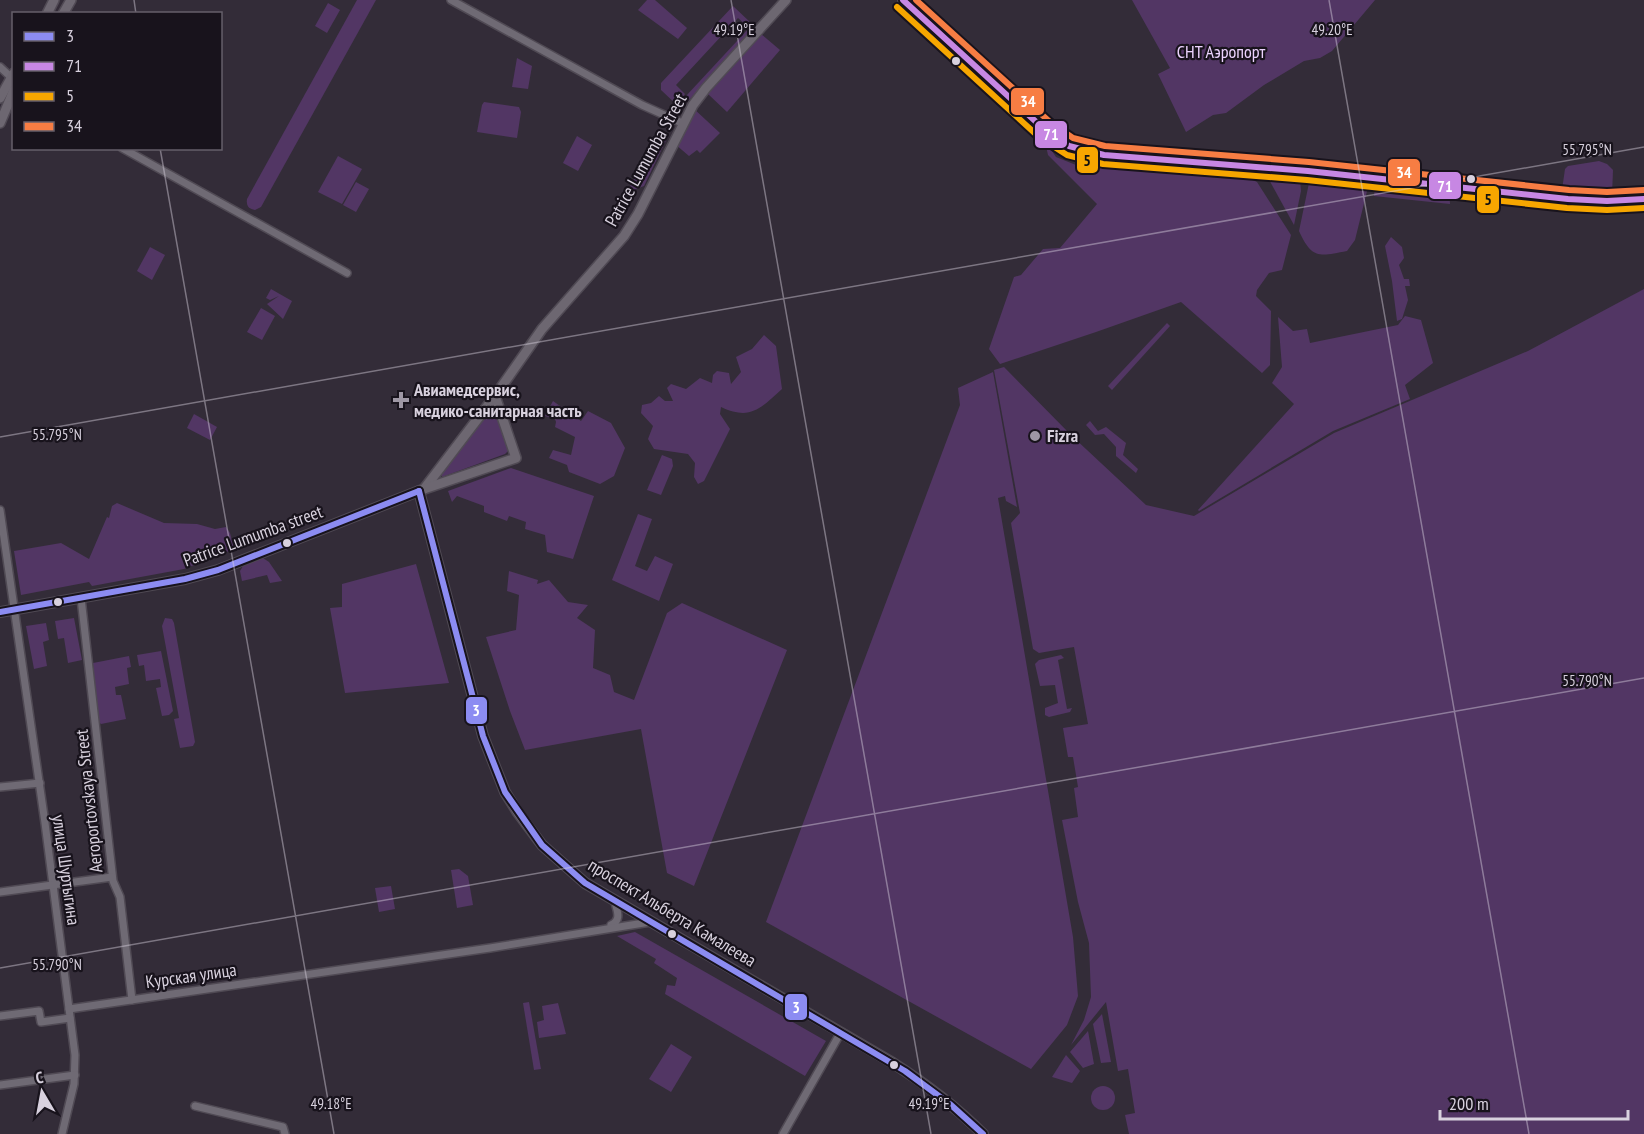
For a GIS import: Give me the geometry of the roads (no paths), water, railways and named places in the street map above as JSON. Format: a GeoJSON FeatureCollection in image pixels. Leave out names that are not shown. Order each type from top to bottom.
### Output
{"type":"FeatureCollection","features":[{"type":"Feature","properties":{"kind":"street"},"geometry":{"type":"LineString","coordinates":[[450,0],[642,105],[682,123]]}},
{"type":"Feature","properties":{"kind":"street","name":"Patrice Lumumba Street"},"geometry":{"type":"LineString","coordinates":[[421,490],[495,396],[542,329],[624,236],[638,214],[682,123],[706,88],[786,0]]}},
{"type":"Feature","properties":{"kind":"street"},"geometry":{"type":"LineString","coordinates":[[903,0],[1045,130],[1069,146],[1104,155],[1308,171],[1568,199],[1607,201],[1644,199]]}},
{"type":"Feature","properties":{"kind":"street"},"geometry":{"type":"LineString","coordinates":[[0,67],[12,80]]}},
{"type":"Feature","properties":{"kind":"street"},"geometry":{"type":"LineString","coordinates":[[0,98],[12,82]]}},
{"type":"Feature","properties":{"kind":"street"},"geometry":{"type":"LineString","coordinates":[[0,107],[12,83]]}},
{"type":"Feature","properties":{"kind":"street"},"geometry":{"type":"LineString","coordinates":[[0,124],[12,84]]}},
{"type":"Feature","properties":{"kind":"street"},"geometry":{"type":"LineString","coordinates":[[0,124],[12,105]]}},
{"type":"Feature","properties":{"kind":"street"},"geometry":{"type":"LineString","coordinates":[[126,150],[347,273]]}},
{"type":"Feature","properties":{"kind":"street","name":"Patrice Lumumba street"},"geometry":{"type":"LineString","coordinates":[[0,612],[185,579],[218,570],[421,490],[516,458],[495,396]]}},
{"type":"Feature","properties":{"kind":"street"},"geometry":{"type":"LineString","coordinates":[[483,411],[494,412],[502,416]]}},
{"type":"Feature","properties":{"kind":"street","name":"проспект Альберта Камалеева"},"geometry":{"type":"LineString","coordinates":[[421,490],[483,736],[505,792],[542,845],[585,883],[615,902],[841,1032],[934,1090],[983,1134]]}},
{"type":"Feature","properties":{"kind":"street","name":"улица Шуртыгина"},"geometry":{"type":"LineString","coordinates":[[0,510],[40,783],[75,1055],[74,1084],[62,1134]]}},
{"type":"Feature","properties":{"kind":"street","name":"Aeroportovskaya Street"},"geometry":{"type":"LineString","coordinates":[[81,597],[112,877],[120,897],[132,1000]]}},
{"type":"Feature","properties":{"kind":"street"},"geometry":{"type":"LineString","coordinates":[[0,787],[40,783]]}},
{"type":"Feature","properties":{"kind":"street"},"geometry":{"type":"LineString","coordinates":[[0,892],[112,877]]}},
{"type":"Feature","properties":{"kind":"street"},"geometry":{"type":"LineString","coordinates":[[601,928],[618,920],[615,902]]}},
{"type":"Feature","properties":{"kind":"street","name":"Курская улица"},"geometry":{"type":"LineString","coordinates":[[69,1009],[484,949],[601,928],[650,922]]}},
{"type":"Feature","properties":{"kind":"street"},"geometry":{"type":"LineString","coordinates":[[0,1016],[39,1011],[41,1022],[70,1018]]}},
{"type":"Feature","properties":{"kind":"street"},"geometry":{"type":"LineString","coordinates":[[783,1134],[841,1032]]}},
{"type":"Feature","properties":{"kind":"street"},"geometry":{"type":"LineString","coordinates":[[0,1085],[75,1075]]}},
{"type":"Feature","properties":{"kind":"street"},"geometry":{"type":"LineString","coordinates":[[195,1106],[283,1127],[285,1134]]}},
{"type":"Feature","properties":{"kind":"place","name":"Авиамедсервис, медико-санитарная часть"},"geometry":{"type":"Point","coordinates":[401,400]}},
{"type":"Feature","properties":{"kind":"place","name":"Fizra"},"geometry":{"type":"Point","coordinates":[1035,436]}},
{"type":"Feature","properties":{"kind":"park label","name":"СНТ Аэропорт"},"geometry":{"type":"Point","coordinates":[1221,52]}}]}
